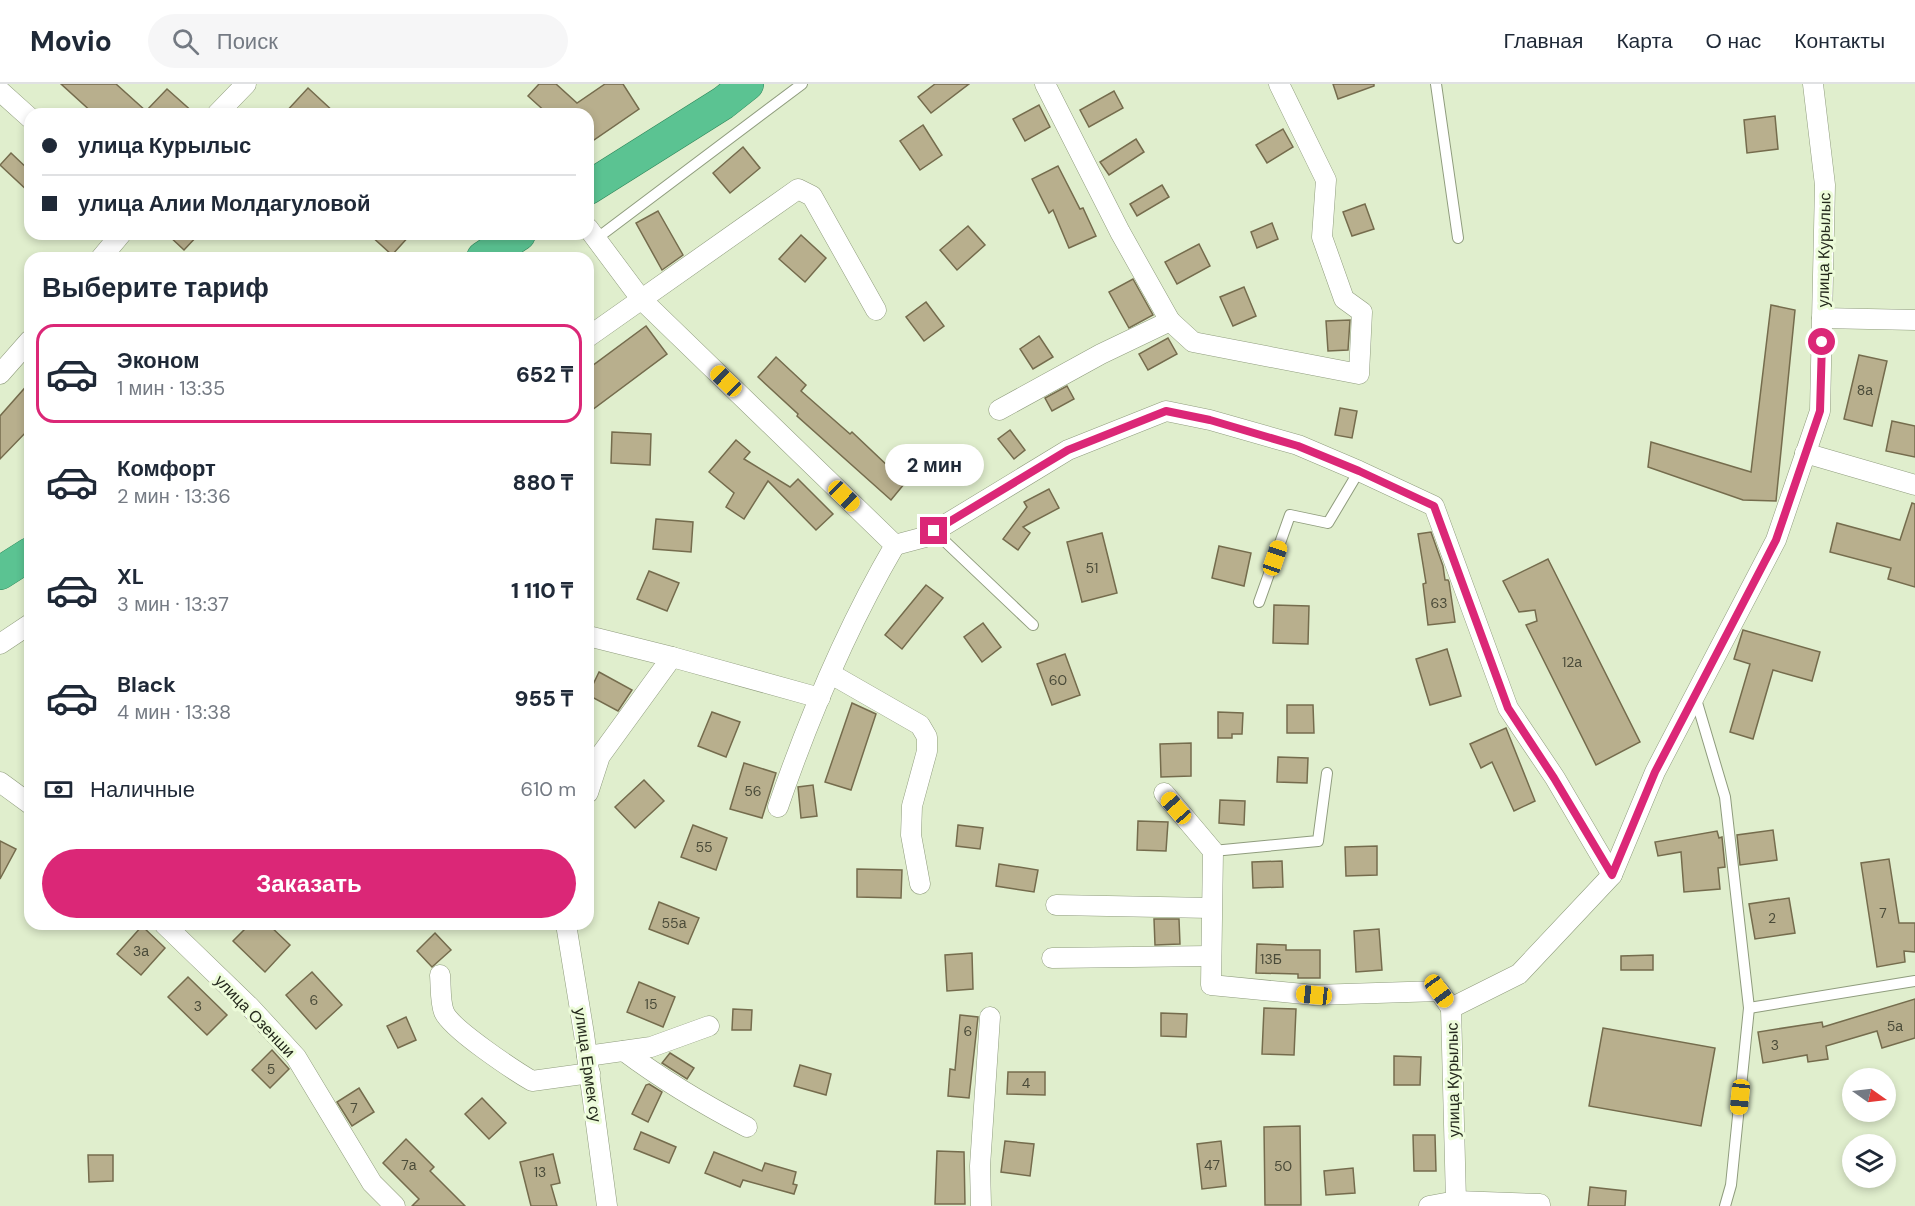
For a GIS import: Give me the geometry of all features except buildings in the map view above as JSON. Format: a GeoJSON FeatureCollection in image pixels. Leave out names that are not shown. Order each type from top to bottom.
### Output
{"type":"FeatureCollection","features":[{"type":"Feature","properties":{"kind":"highway"},"geometry":{"type":"LineString","coordinates":[[594,184],[723,103],[747,84]]}},
{"type":"Feature","properties":{"kind":"highway"},"geometry":{"type":"LineString","coordinates":[[492,252],[510,240]]}},
{"type":"Feature","properties":{"kind":"highway"},"geometry":{"type":"LineString","coordinates":[[0,573],[24,558]]}},
{"type":"Feature","properties":{"kind":"street"},"geometry":{"type":"LineString","coordinates":[[224,108],[246,84]]}},
{"type":"Feature","properties":{"kind":"street"},"geometry":{"type":"LineString","coordinates":[[1045,84],[1120,232],[1170,321],[1193,342],[1359,374],[1362,312],[1344,298],[1322,237],[1326,180],[1279,84]]}},
{"type":"Feature","properties":{"kind":"street","name":"улица Курылыс"},"geometry":{"type":"LineString","coordinates":[[1456,1201],[1451,1008],[1520,974],[1612,875],[1655,772],[1776,540],[1820,411],[1826,185],[1812,84]]}},
{"type":"Feature","properties":{"kind":"street"},"geometry":{"type":"LineString","coordinates":[[0,91],[24,113]]}},
{"type":"Feature","properties":{"kind":"street"},"geometry":{"type":"LineString","coordinates":[[594,333],[798,189],[812,196],[876,310]]}},
{"type":"Feature","properties":{"kind":"street"},"geometry":{"type":"LineString","coordinates":[[594,236],[641,299],[895,545]]}},
{"type":"Feature","properties":{"kind":"street"},"geometry":{"type":"LineString","coordinates":[[106,252],[117,240]]}},
{"type":"Feature","properties":{"kind":"street"},"geometry":{"type":"LineString","coordinates":[[1822,318],[1915,320]]}},
{"type":"Feature","properties":{"kind":"street"},"geometry":{"type":"LineString","coordinates":[[999,410],[1101,354],[1170,321]]}},
{"type":"Feature","properties":{"kind":"street"},"geometry":{"type":"LineString","coordinates":[[0,374],[24,347]]}},
{"type":"Feature","properties":{"kind":"street"},"geometry":{"type":"LineString","coordinates":[[778,807],[799,746],[865,596],[895,545],[925,537],[1068,450],[1166,411],[1210,420],[1298,446],[1434,506],[1508,708],[1554,778],[1612,875]]}},
{"type":"Feature","properties":{"kind":"street"},"geometry":{"type":"LineString","coordinates":[[1805,453],[1915,485]]}},
{"type":"Feature","properties":{"kind":"street"},"geometry":{"type":"LineString","coordinates":[[0,644],[24,628]]}},
{"type":"Feature","properties":{"kind":"street"},"geometry":{"type":"LineString","coordinates":[[594,638],[820,698]]}},
{"type":"Feature","properties":{"kind":"street"},"geometry":{"type":"LineString","coordinates":[[594,774],[600,756],[672,657]]}},
{"type":"Feature","properties":{"kind":"street"},"geometry":{"type":"LineString","coordinates":[[831,675],[920,725],[927,737],[927,751],[912,806],[911,835],[920,884]]}},
{"type":"Feature","properties":{"kind":"street"},"geometry":{"type":"LineString","coordinates":[[0,782],[24,800]]}},
{"type":"Feature","properties":{"kind":"street"},"geometry":{"type":"LineString","coordinates":[[1164,794],[1213,851],[1211,985],[1314,995],[1439,991],[1451,1008]]}},
{"type":"Feature","properties":{"kind":"street"},"geometry":{"type":"LineString","coordinates":[[1056,905],[1211,908]]}},
{"type":"Feature","properties":{"kind":"street","name":"улица Озенши"},"geometry":{"type":"LineString","coordinates":[[170,930],[250,1007],[296,1057],[372,1183],[395,1206]]}},
{"type":"Feature","properties":{"kind":"street","name":"улица Ермек су"},"geometry":{"type":"LineString","coordinates":[[568,930],[610,1204]]}},
{"type":"Feature","properties":{"kind":"street"},"geometry":{"type":"LineString","coordinates":[[1052,958],[1211,956]]}},
{"type":"Feature","properties":{"kind":"street"},"geometry":{"type":"LineString","coordinates":[[440,975],[445,1014],[466,1035],[532,1082],[589,1065],[624,1051],[651,1047],[708,1026]]}},
{"type":"Feature","properties":{"kind":"street"},"geometry":{"type":"LineString","coordinates":[[981,1206],[980,1166],[990,1017]]}},
{"type":"Feature","properties":{"kind":"street"},"geometry":{"type":"LineString","coordinates":[[624,1051],[669,1084],[747,1127]]}},
{"type":"Feature","properties":{"kind":"street"},"geometry":{"type":"LineString","coordinates":[[1429,1206],[1456,1201],[1540,1204],[1540,1206]]}},
{"type":"Feature","properties":{"kind":"lane"},"geometry":{"type":"LineString","coordinates":[[594,232],[802,84]]}},
{"type":"Feature","properties":{"kind":"lane"},"geometry":{"type":"LineString","coordinates":[[1436,84],[1458,238]]}},
{"type":"Feature","properties":{"kind":"lane"},"geometry":{"type":"LineString","coordinates":[[1259,602],[1290,515],[1328,523],[1359,471]]}},
{"type":"Feature","properties":{"kind":"lane"},"geometry":{"type":"LineString","coordinates":[[934,531],[1033,625]]}},
{"type":"Feature","properties":{"kind":"lane"},"geometry":{"type":"LineString","coordinates":[[1695,695],[1725,797],[1749,1008],[1731,1185],[1725,1206]]}},
{"type":"Feature","properties":{"kind":"lane"},"geometry":{"type":"LineString","coordinates":[[1213,851],[1318,841],[1327,772]]}},
{"type":"Feature","properties":{"kind":"lane"},"geometry":{"type":"LineString","coordinates":[[1749,1008],[1915,981]]}},
{"type":"Feature","properties":{"kind":"route"},"geometry":{"type":"LineString","coordinates":[[934,531],[1068,450],[1166,411],[1210,420],[1298,446],[1434,506],[1508,708],[1554,778],[1612,875],[1655,772],[1776,540],[1820,411],[1822,342]]}}]}
